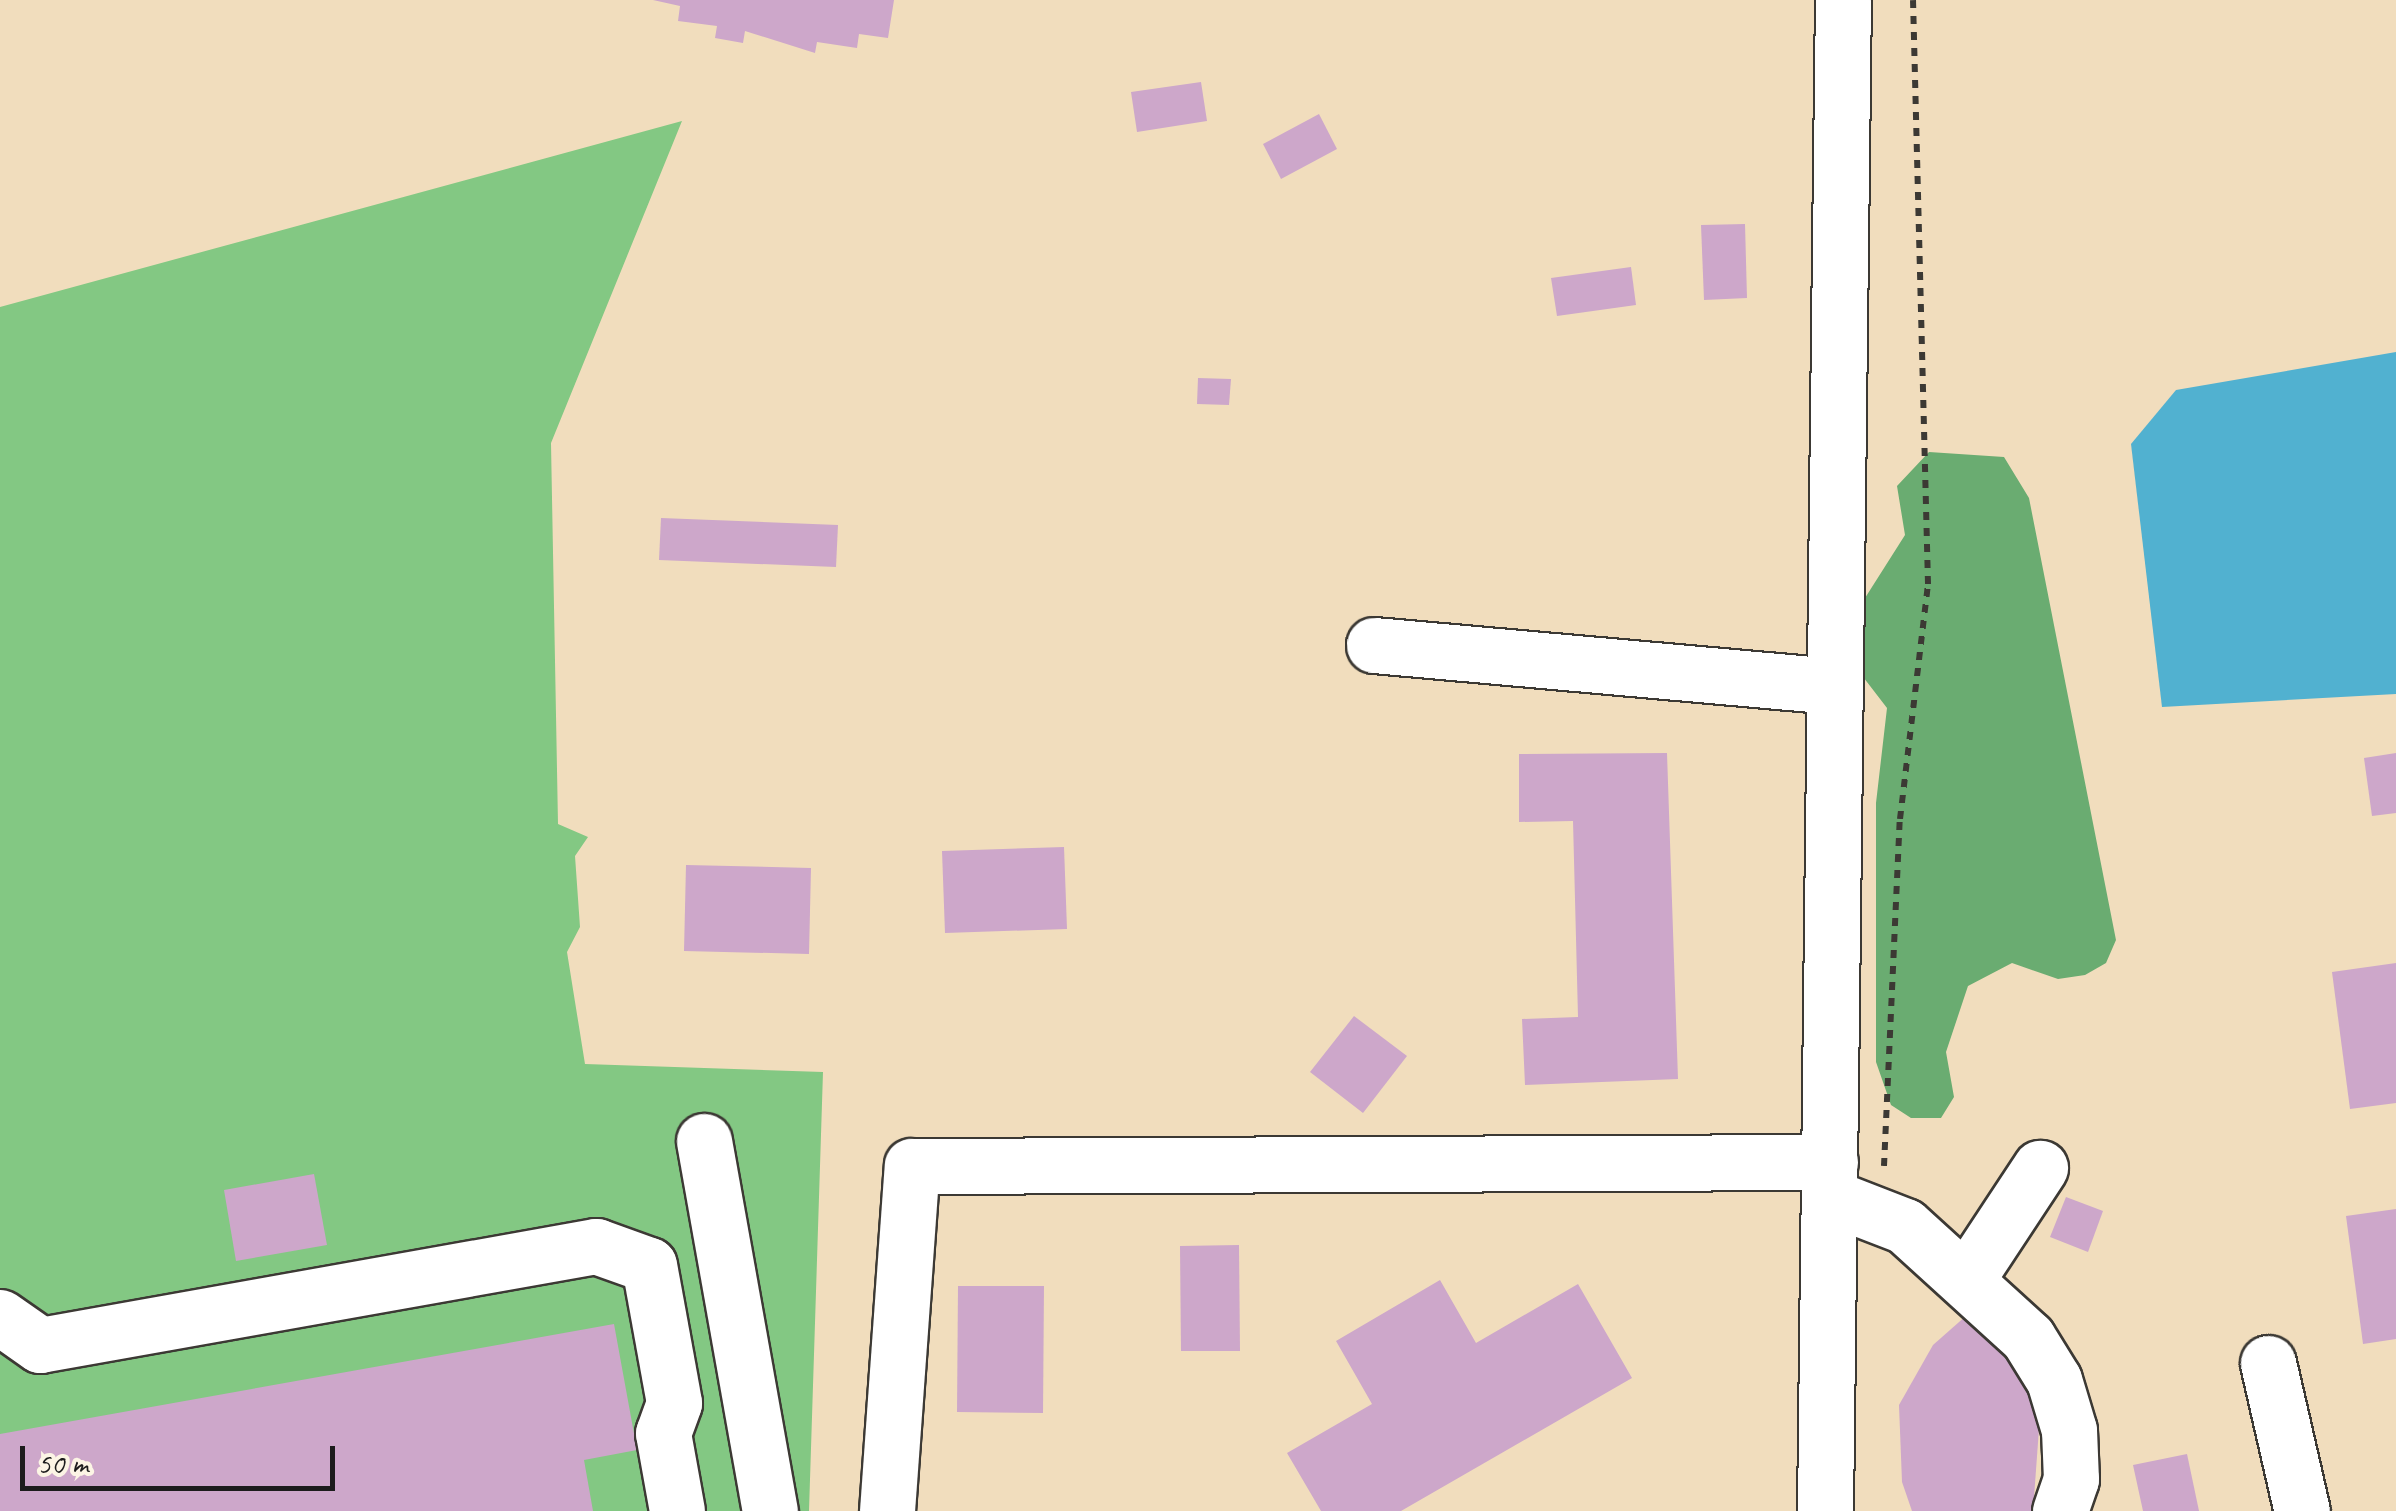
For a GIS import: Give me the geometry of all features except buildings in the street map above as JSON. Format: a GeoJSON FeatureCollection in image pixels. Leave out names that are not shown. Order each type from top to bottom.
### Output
{"type":"FeatureCollection","features":[{"type":"Feature","properties":{"kind":"street"},"geometry":{"type":"LineString","coordinates":[[1824,1511],[1843,0]]}},
{"type":"Feature","properties":{"kind":"street"},"geometry":{"type":"LineString","coordinates":[[1374,645],[1834,686]]}},
{"type":"Feature","properties":{"kind":"street"},"geometry":{"type":"LineString","coordinates":[[704,1141],[770,1511]]}},
{"type":"Feature","properties":{"kind":"street"},"geometry":{"type":"LineString","coordinates":[[887,1511],[912,1166],[1830,1179],[1968,1277],[2054,1380],[2072,1479],[2060,1511]]}},
{"type":"Feature","properties":{"kind":"street"},"geometry":{"type":"LineString","coordinates":[[1968,1277],[2040,1168]]}},
{"type":"Feature","properties":{"kind":"street"},"geometry":{"type":"LineString","coordinates":[[0,1317],[40,1345],[596,1246],[649,1265],[674,1404],[664,1433],[677,1511]]}},
{"type":"Feature","properties":{"kind":"street"},"geometry":{"type":"LineString","coordinates":[[2268,1364],[2302,1511]]}},
{"type":"Feature","properties":{"kind":"path"},"geometry":{"type":"LineString","coordinates":[[1882,1217],[1900,820],[1928,584],[1913,0]]}},
{"type":"Feature","properties":{"kind":"green space"},"geometry":{"type":"Polygon","coordinates":[[[682,121],[551,443],[558,824],[588,837],[575,856],[580,927],[567,952],[585,1064],[823,1072],[809,1511],[0,1511],[0,307],[682,121]]]}},
{"type":"Feature","properties":{"kind":"green space"},"geometry":{"type":"Polygon","coordinates":[[[1929,452],[2004,457],[2029,498],[2116,940],[2106,963],[2085,975],[2058,979],[2012,963],[1968,986],[1946,1052],[1954,1097],[1941,1118],[1911,1118],[1891,1105],[1876,1062],[1876,803],[1887,708],[1857,669],[1865,598],[1905,535],[1897,486],[1929,452]]]}},
{"type":"Feature","properties":{"kind":"water"},"geometry":{"type":"Polygon","coordinates":[[[2396,352],[2396,694],[2162,707],[2131,444],[2176,390],[2396,352]]]}}]}
